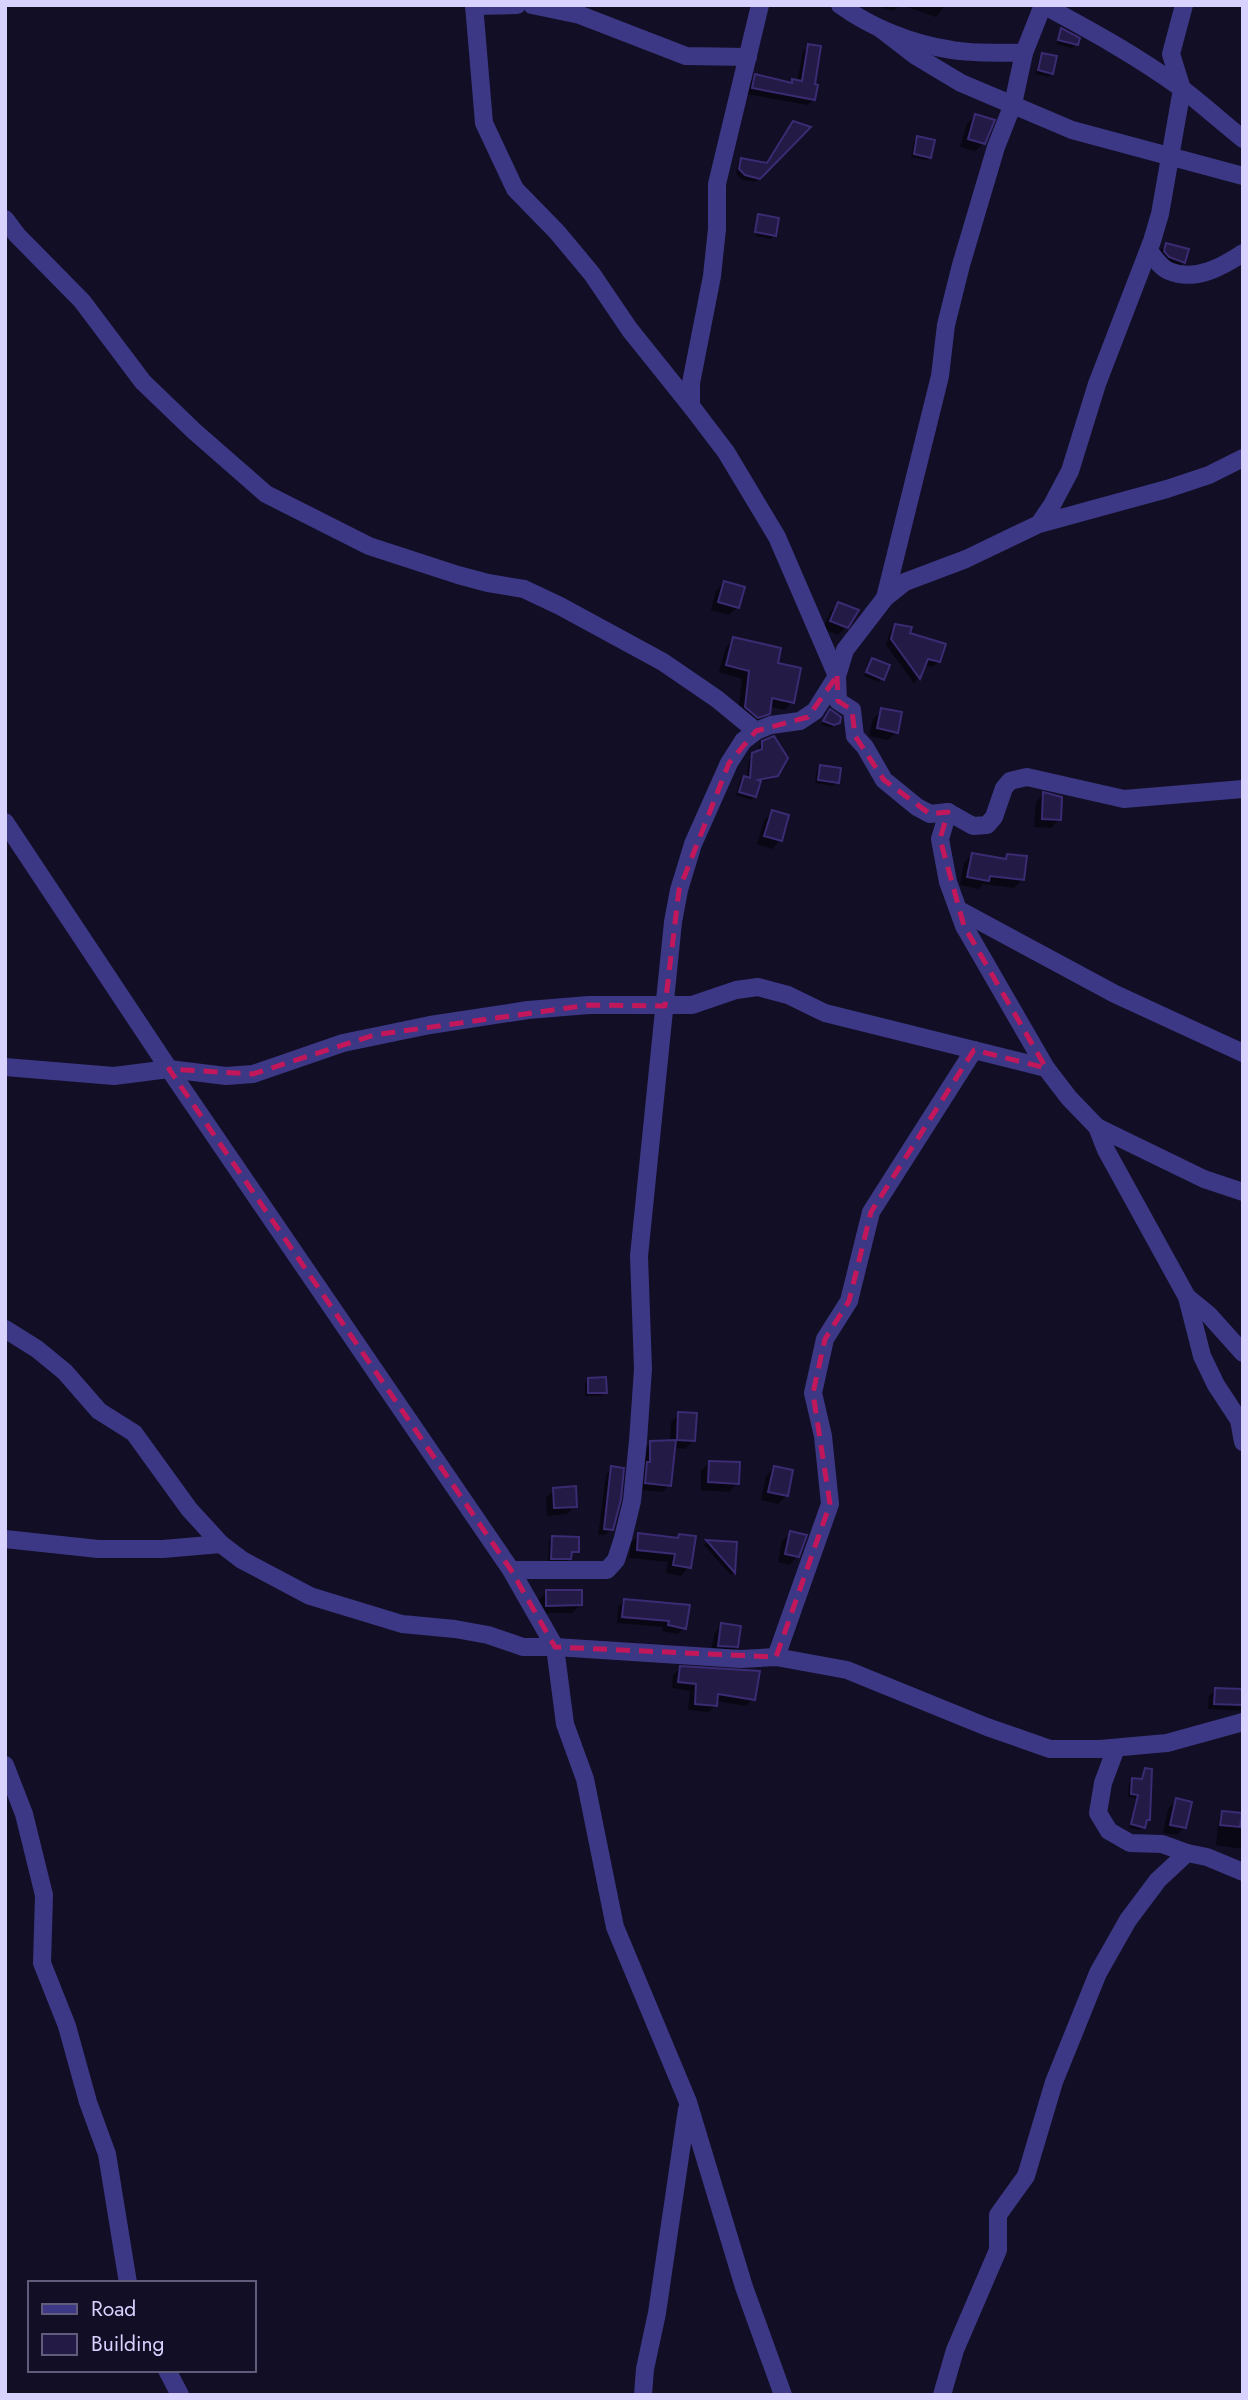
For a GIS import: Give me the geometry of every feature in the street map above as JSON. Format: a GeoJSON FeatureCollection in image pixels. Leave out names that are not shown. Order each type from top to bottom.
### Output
{"type":"FeatureCollection","features":[{"type":"Feature","properties":{"kind":"street"},"geometry":{"type":"LineString","coordinates":[[517,5],[474,6],[484,123],[510,180],[592,274],[631,330],[726,452],[777,537],[837,676],[838,701],[852,710],[855,736],[865,747],[884,780],[930,814],[948,812],[973,827],[987,825],[994,817],[1003,788],[1010,780],[1027,777],[1124,799],[1243,789]]}},
{"type":"Feature","properties":{"kind":"street"},"geometry":{"type":"LineString","coordinates":[[532,5],[580,15],[686,56],[748,57]]}},
{"type":"Feature","properties":{"kind":"street"},"geometry":{"type":"LineString","coordinates":[[691,406],[691,383],[712,276],[717,229],[717,184],[760,5]]}},
{"type":"Feature","properties":{"kind":"street"},"geometry":{"type":"LineString","coordinates":[[840,5],[867,23],[901,37],[952,50],[1024,52]]}},
{"type":"Feature","properties":{"kind":"street"},"geometry":{"type":"LineString","coordinates":[[885,598],[940,376],[946,325],[961,265],[996,147],[1013,104],[1024,52],[1043,5],[1086,27],[1182,89],[1243,139]]}},
{"type":"Feature","properties":{"kind":"street"},"geometry":{"type":"LineString","coordinates":[[1039,523],[1070,471],[1097,384],[1149,251],[1160,214],[1182,89],[1171,54],[1184,5]]}},
{"type":"Feature","properties":{"kind":"street"},"geometry":{"type":"LineString","coordinates":[[881,29],[916,56],[961,83],[1072,130],[1243,176]]}},
{"type":"Feature","properties":{"kind":"street"},"geometry":{"type":"LineString","coordinates":[[5,219],[82,301],[143,382],[266,494],[369,546],[468,578],[524,589],[560,606],[663,662],[717,699],[756,731]]}},
{"type":"Feature","properties":{"kind":"street"},"geometry":{"type":"LineString","coordinates":[[1149,251],[1167,271],[1195,276],[1228,263],[1243,253]]}},
{"type":"Feature","properties":{"kind":"street"},"geometry":{"type":"LineString","coordinates":[[511,1570],[607,1570],[616,1560],[623,1538],[632,1501],[638,1441],[643,1369],[639,1256],[673,922],[678,890],[693,844],[729,762],[743,741],[756,731],[808,717],[837,676],[845,650],[885,598],[905,582],[966,559],[1039,523],[1167,489],[1209,475],[1243,458]]}},
{"type":"Feature","properties":{"kind":"street"},"geometry":{"type":"LineString","coordinates":[[948,812],[940,839],[948,882],[964,926],[1046,1068],[1069,1098],[1097,1127],[1204,1179],[1243,1192]]}},
{"type":"Feature","properties":{"kind":"street"},"geometry":{"type":"LineString","coordinates":[[5,822],[169,1069],[511,1570],[555,1647],[565,1724],[585,1779],[615,1927],[688,2102],[744,2287],[783,2395]]}},
{"type":"Feature","properties":{"kind":"street"},"geometry":{"type":"LineString","coordinates":[[958,910],[1115,994],[1243,1053]]}},
{"type":"Feature","properties":{"kind":"street"},"geometry":{"type":"LineString","coordinates":[[5,1068],[114,1076],[169,1069],[226,1076],[253,1074],[343,1043],[430,1024],[540,1009],[641,1004],[692,1005],[736,990],[758,987],[788,995],[825,1013],[1046,1068]]}},
{"type":"Feature","properties":{"kind":"street"},"geometry":{"type":"LineString","coordinates":[[776,1657],[830,1504],[823,1436],[813,1393],[825,1339],[849,1301],[871,1212],[974,1050]]}},
{"type":"Feature","properties":{"kind":"street"},"geometry":{"type":"LineString","coordinates":[[1097,1127],[1106,1150],[1187,1297],[1202,1356],[1216,1385],[1239,1420],[1243,1442]]}},
{"type":"Feature","properties":{"kind":"street"},"geometry":{"type":"LineString","coordinates":[[1187,1297],[1209,1315],[1243,1353]]}},
{"type":"Feature","properties":{"kind":"street"},"geometry":{"type":"LineString","coordinates":[[5,1329],[37,1349],[65,1372],[99,1411],[134,1433],[181,1500],[221,1544],[242,1560],[310,1596],[362,1613],[402,1624],[488,1635],[523,1647],[741,1659],[776,1657],[847,1670],[987,1727],[1050,1749],[1116,1748],[1167,1743],[1243,1723]]}},
{"type":"Feature","properties":{"kind":"street"},"geometry":{"type":"LineString","coordinates":[[5,1539],[98,1549],[163,1549],[221,1544]]}},
{"type":"Feature","properties":{"kind":"street"},"geometry":{"type":"LineString","coordinates":[[1116,1748],[1103,1783],[1098,1813],[1109,1831],[1130,1843],[1162,1844],[1207,1857],[1243,1872]]}},
{"type":"Feature","properties":{"kind":"street"},"geometry":{"type":"LineString","coordinates":[[5,1765],[24,1814],[44,1895],[42,1963],[67,2026],[88,2102],[107,2154],[128,2281]]}},
{"type":"Feature","properties":{"kind":"street"},"geometry":{"type":"LineString","coordinates":[[942,2395],[955,2350],[998,2250],[998,2215],[1026,2176],[1054,2082],[1098,1973],[1128,1920],[1158,1880],[1187,1853]]}},
{"type":"Feature","properties":{"kind":"street"},"geometry":{"type":"LineString","coordinates":[[643,2395],[688,2102]]}},
{"type":"Feature","properties":{"kind":"street"},"geometry":{"type":"LineString","coordinates":[[168,2372],[180,2395]]}},
{"type":"Feature","properties":{"kind":"highlighted area"},"geometry":{"type":"Polygon","coordinates":[[[837,676],[838,701],[852,710],[855,736],[884,780],[930,814],[948,812],[940,839],[964,926],[1046,1068],[974,1050],[871,1212],[849,1301],[825,1339],[813,1393],[830,1504],[776,1657],[555,1647],[511,1570],[169,1069],[253,1074],[374,1035],[589,1005],[665,1006],[679,890],[729,763],[756,731],[808,717],[837,676]]]}},
{"type":"Feature","properties":{"kind":"building"},"geometry":{"type":"Polygon","coordinates":[[[1061,28],[1080,38],[1078,45],[1058,40],[1061,28]]]}},
{"type":"Feature","properties":{"kind":"building"},"geometry":{"type":"Polygon","coordinates":[[[808,44],[821,46],[815,100],[752,88],[755,74],[792,83],[792,79],[802,81],[808,44]]]}},
{"type":"Feature","properties":{"kind":"building"},"geometry":{"type":"Polygon","coordinates":[[[1042,53],[1057,56],[1053,74],[1038,70],[1042,53]]]}},
{"type":"Feature","properties":{"kind":"building"},"geometry":{"type":"Polygon","coordinates":[[[975,114],[995,120],[985,144],[968,139],[975,114]]]}},
{"type":"Feature","properties":{"kind":"building"},"geometry":{"type":"Polygon","coordinates":[[[793,121],[811,127],[760,179],[745,175],[739,169],[741,158],[767,163],[793,121]]]}},
{"type":"Feature","properties":{"kind":"building"},"geometry":{"type":"Polygon","coordinates":[[[917,136],[935,140],[931,158],[914,154],[917,136]]]}},
{"type":"Feature","properties":{"kind":"building"},"geometry":{"type":"Polygon","coordinates":[[[758,214],[779,218],[776,236],[755,232],[758,214]]]}},
{"type":"Feature","properties":{"kind":"building"},"geometry":{"type":"Polygon","coordinates":[[[1166,243],[1189,249],[1185,263],[1169,257],[1164,251],[1166,243]]]}},
{"type":"Feature","properties":{"kind":"building"},"geometry":{"type":"Polygon","coordinates":[[[724,581],[745,587],[739,608],[718,602],[724,581]]]}},
{"type":"Feature","properties":{"kind":"building"},"geometry":{"type":"Polygon","coordinates":[[[838,602],[859,610],[848,628],[830,621],[838,602]]]}},
{"type":"Feature","properties":{"kind":"building"},"geometry":{"type":"Polygon","coordinates":[[[895,624],[912,627],[910,633],[946,644],[940,662],[928,659],[920,679],[891,639],[895,624]]]}},
{"type":"Feature","properties":{"kind":"building"},"geometry":{"type":"Polygon","coordinates":[[[733,637],[781,648],[778,663],[801,668],[794,703],[772,698],[770,714],[758,718],[745,707],[749,671],[726,665],[733,637]]]}},
{"type":"Feature","properties":{"kind":"building"},"geometry":{"type":"Polygon","coordinates":[[[872,658],[890,665],[884,680],[866,672],[872,658]]]}},
{"type":"Feature","properties":{"kind":"building"},"geometry":{"type":"Polygon","coordinates":[[[881,708],[902,712],[898,733],[877,728],[881,708]]]}},
{"type":"Feature","properties":{"kind":"building"},"geometry":{"type":"Polygon","coordinates":[[[830,709],[841,717],[840,723],[834,725],[823,721],[830,709]]]}},
{"type":"Feature","properties":{"kind":"building"},"geometry":{"type":"Polygon","coordinates":[[[774,736],[788,758],[778,776],[758,780],[761,781],[756,797],[739,792],[744,776],[750,778],[752,753],[762,749],[762,741],[774,736]]]}},
{"type":"Feature","properties":{"kind":"building"},"geometry":{"type":"Polygon","coordinates":[[[820,765],[841,768],[839,783],[818,780],[820,765]]]}},
{"type":"Feature","properties":{"kind":"building"},"geometry":{"type":"Polygon","coordinates":[[[1043,792],[1062,797],[1061,820],[1042,819],[1043,792]]]}},
{"type":"Feature","properties":{"kind":"building"},"geometry":{"type":"Polygon","coordinates":[[[772,810],[789,815],[782,841],[764,836],[772,810]]]}},
{"type":"Feature","properties":{"kind":"building"},"geometry":{"type":"Polygon","coordinates":[[[972,853],[1006,859],[1007,854],[1027,856],[1024,880],[990,876],[989,881],[967,877],[972,853]]]}},
{"type":"Feature","properties":{"kind":"building"},"geometry":{"type":"Polygon","coordinates":[[[606,1377],[607,1393],[588,1393],[588,1378],[606,1377]]]}},
{"type":"Feature","properties":{"kind":"building"},"geometry":{"type":"Polygon","coordinates":[[[678,1412],[697,1413],[695,1441],[677,1440],[678,1412]]]}},
{"type":"Feature","properties":{"kind":"building"},"geometry":{"type":"Polygon","coordinates":[[[676,1440],[671,1486],[645,1483],[647,1462],[650,1462],[650,1441],[676,1440]]]}},
{"type":"Feature","properties":{"kind":"building"},"geometry":{"type":"Polygon","coordinates":[[[709,1461],[740,1462],[739,1484],[708,1482],[709,1461]]]}},
{"type":"Feature","properties":{"kind":"building"},"geometry":{"type":"Polygon","coordinates":[[[611,1466],[624,1468],[621,1499],[613,1530],[604,1529],[611,1466]]]}},
{"type":"Feature","properties":{"kind":"building"},"geometry":{"type":"Polygon","coordinates":[[[774,1466],[793,1470],[788,1496],[768,1492],[774,1466]]]}},
{"type":"Feature","properties":{"kind":"building"},"geometry":{"type":"Polygon","coordinates":[[[576,1486],[577,1507],[554,1508],[553,1488],[576,1486]]]}},
{"type":"Feature","properties":{"kind":"building"},"geometry":{"type":"Polygon","coordinates":[[[790,1531],[807,1535],[799,1557],[785,1554],[790,1531]]]}},
{"type":"Feature","properties":{"kind":"building"},"geometry":{"type":"Polygon","coordinates":[[[638,1533],[678,1538],[679,1534],[696,1536],[691,1568],[673,1565],[675,1554],[637,1550],[638,1533]]]}},
{"type":"Feature","properties":{"kind":"building"},"geometry":{"type":"Polygon","coordinates":[[[552,1536],[579,1537],[579,1552],[572,1552],[571,1559],[551,1559],[552,1536]]]}},
{"type":"Feature","properties":{"kind":"building"},"geometry":{"type":"Polygon","coordinates":[[[706,1540],[737,1542],[735,1573],[706,1540]]]}},
{"type":"Feature","properties":{"kind":"building"},"geometry":{"type":"Polygon","coordinates":[[[546,1590],[582,1590],[582,1605],[546,1606],[546,1590]]]}},
{"type":"Feature","properties":{"kind":"building"},"geometry":{"type":"Polygon","coordinates":[[[624,1599],[690,1605],[686,1629],[668,1625],[669,1621],[622,1617],[624,1599]]]}},
{"type":"Feature","properties":{"kind":"building"},"geometry":{"type":"Polygon","coordinates":[[[721,1623],[741,1626],[738,1647],[718,1646],[721,1623]]]}},
{"type":"Feature","properties":{"kind":"building"},"geometry":{"type":"Polygon","coordinates":[[[680,1666],[760,1671],[755,1700],[718,1694],[717,1706],[695,1704],[696,1684],[678,1682],[680,1666]]]}},
{"type":"Feature","properties":{"kind":"building"},"geometry":{"type":"Polygon","coordinates":[[[1215,1688],[1242,1689],[1242,1705],[1214,1704],[1215,1688]]]}},
{"type":"Feature","properties":{"kind":"building"},"geometry":{"type":"Polygon","coordinates":[[[1145,1768],[1152,1769],[1150,1820],[1147,1820],[1145,1828],[1131,1824],[1138,1795],[1131,1794],[1132,1778],[1142,1779],[1145,1768]]]}},
{"type":"Feature","properties":{"kind":"building"},"geometry":{"type":"Polygon","coordinates":[[[1176,1798],[1192,1802],[1186,1828],[1170,1825],[1176,1798]]]}},
{"type":"Feature","properties":{"kind":"building"},"geometry":{"type":"Polygon","coordinates":[[[1222,1811],[1242,1813],[1240,1827],[1220,1825],[1222,1811]]]}}]}
